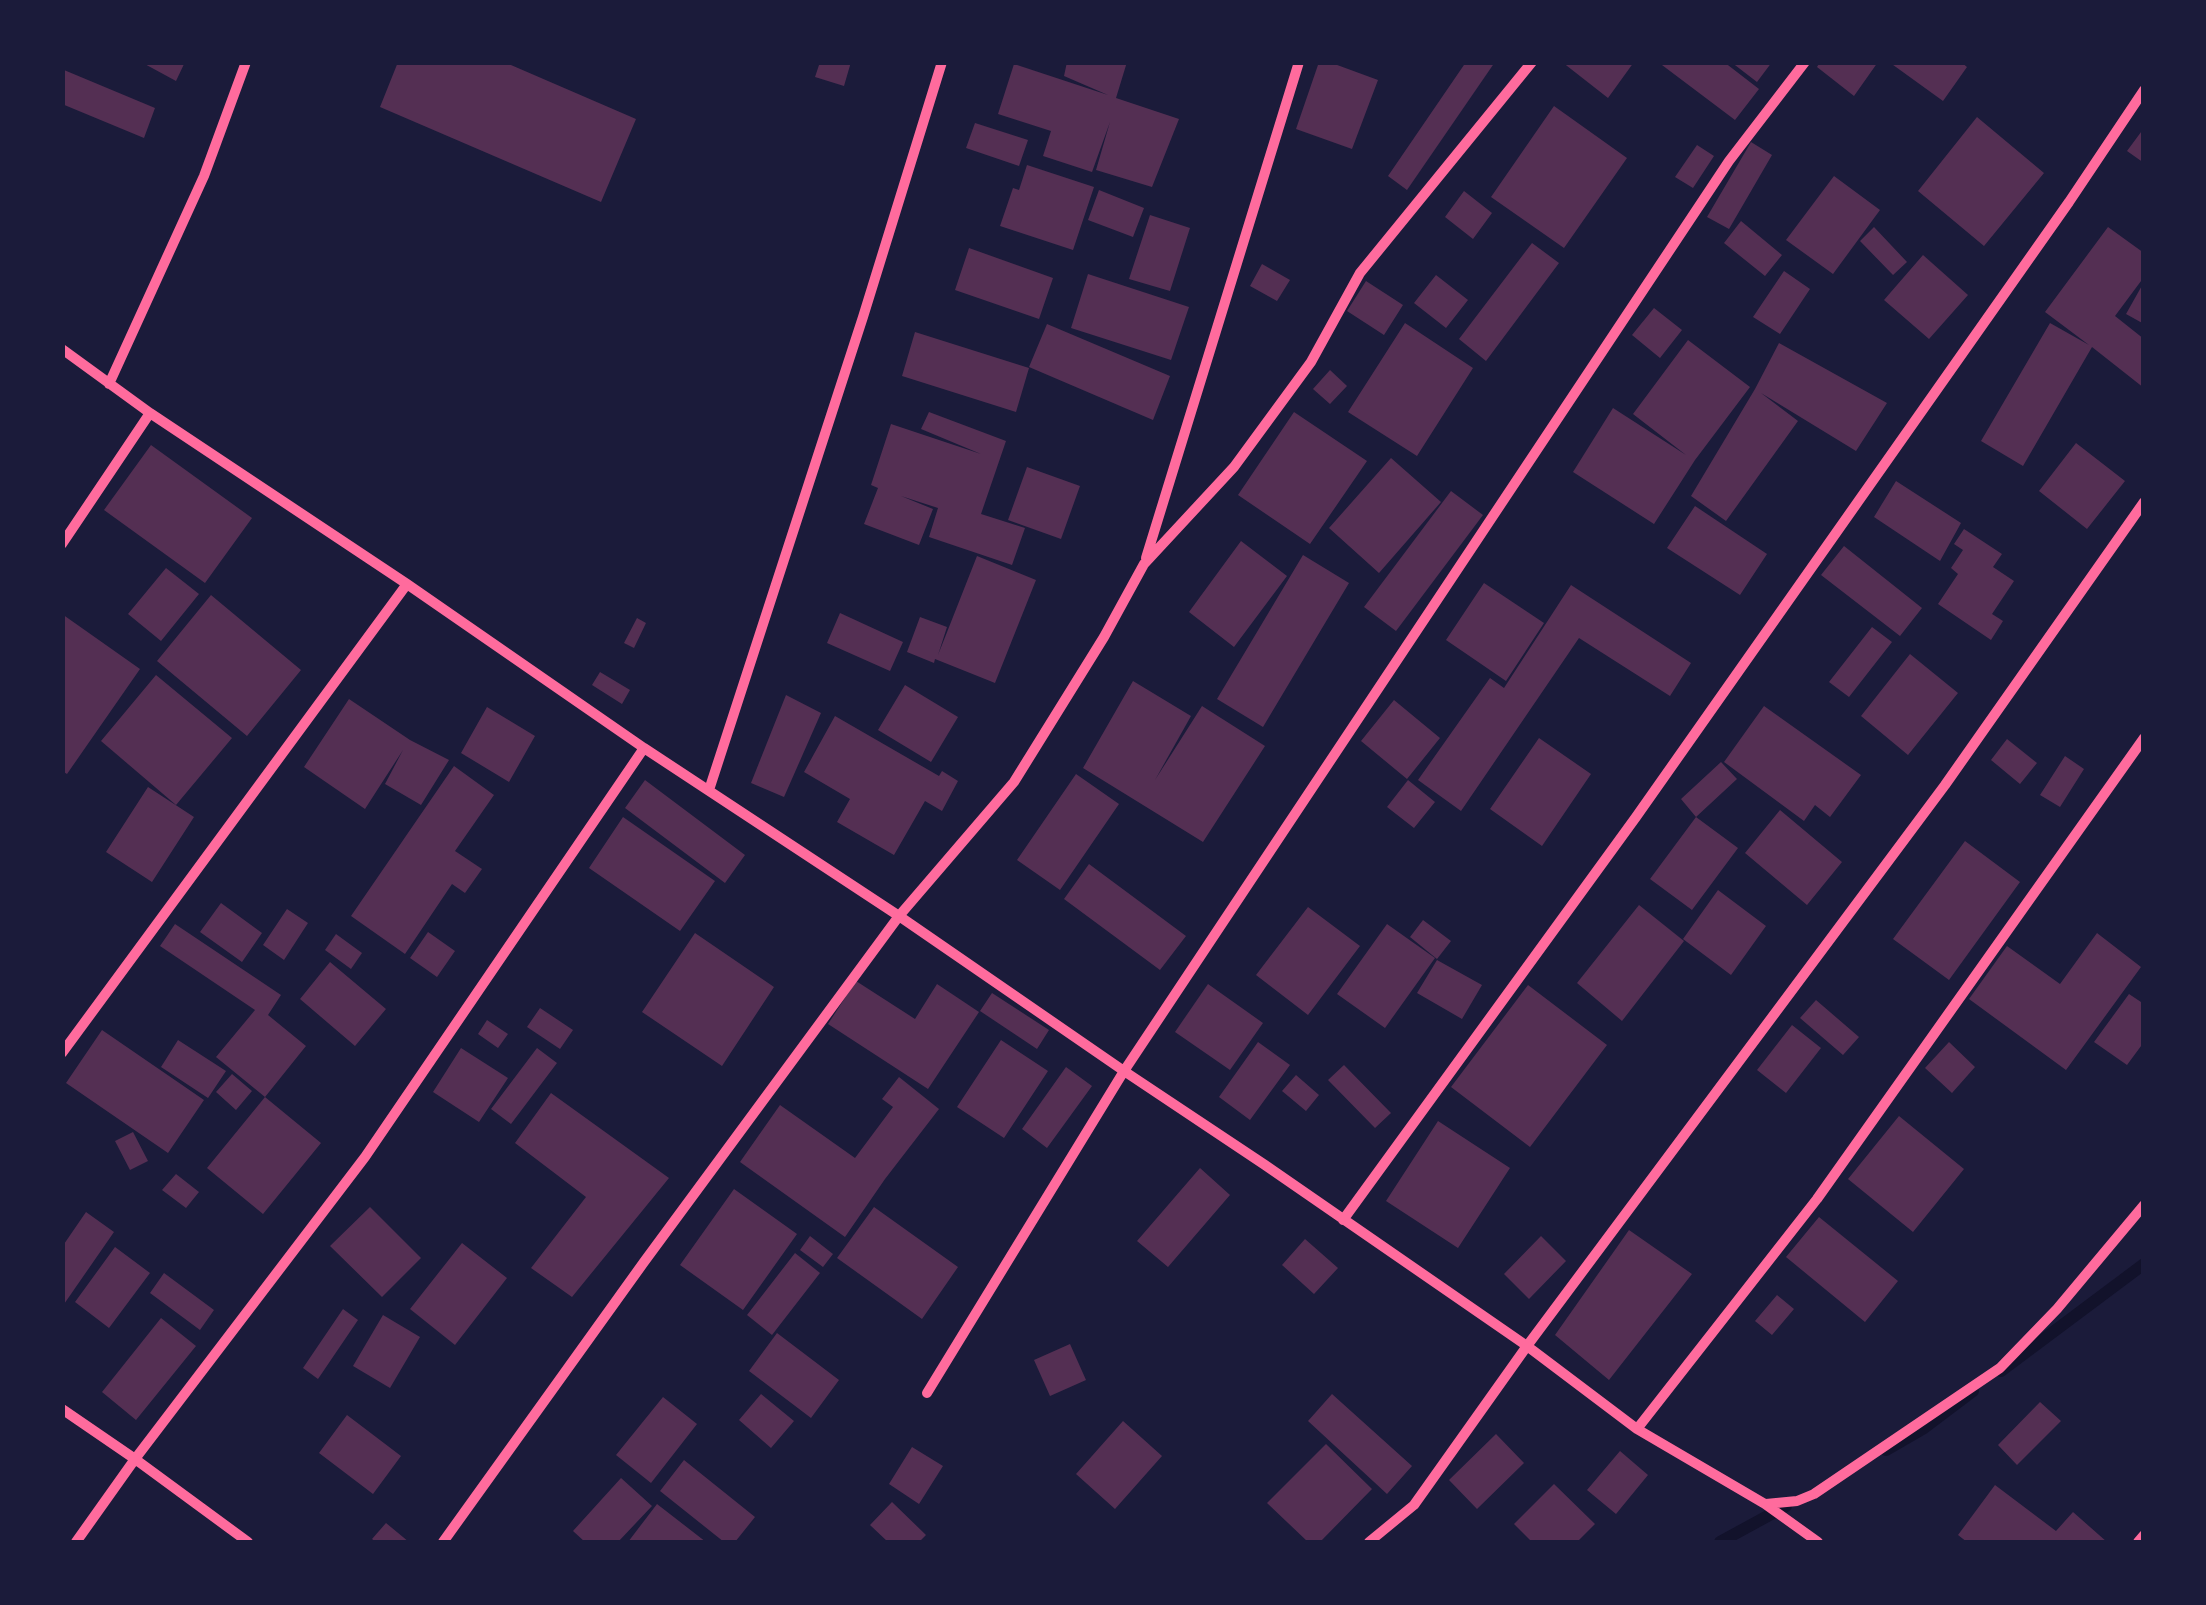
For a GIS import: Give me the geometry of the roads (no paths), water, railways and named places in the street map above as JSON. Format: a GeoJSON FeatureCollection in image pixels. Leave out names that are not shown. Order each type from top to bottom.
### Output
{"type":"FeatureCollection","features":[{"type":"Feature","properties":{"kind":"street"},"geometry":{"type":"LineString","coordinates":[[109,384],[204,176],[246,62]]}},
{"type":"Feature","properties":{"kind":"street"},"geometry":{"type":"LineString","coordinates":[[709,790],[942,62]]}},
{"type":"Feature","properties":{"kind":"street"},"geometry":{"type":"LineString","coordinates":[[443,1542],[899,916],[1014,782],[1104,637],[1144,564],[1300,62]]}},
{"type":"Feature","properties":{"kind":"street"},"geometry":{"type":"LineString","coordinates":[[1144,564],[1234,466],[1311,362],[1360,273],[1532,62]]}},
{"type":"Feature","properties":{"kind":"street"},"geometry":{"type":"LineString","coordinates":[[927,1393],[1124,1072],[1730,161],[1805,62]]}},
{"type":"Feature","properties":{"kind":"street"},"geometry":{"type":"LineString","coordinates":[[1343,1220],[1659,785],[2144,90]]}},
{"type":"Feature","properties":{"kind":"street"},"geometry":{"type":"LineString","coordinates":[[62,349],[150,414],[899,916],[1527,1346],[1638,1429],[1766,1504],[1818,1542]]}},
{"type":"Feature","properties":{"kind":"street"},"geometry":{"type":"LineString","coordinates":[[62,544],[150,414]]}},
{"type":"Feature","properties":{"kind":"street"},"geometry":{"type":"LineString","coordinates":[[1369,1542],[1414,1505],[1527,1346],[1945,786],[2144,502]]}},
{"type":"Feature","properties":{"kind":"street"},"geometry":{"type":"LineString","coordinates":[[62,1053],[408,584]]}},
{"type":"Feature","properties":{"kind":"street"},"geometry":{"type":"LineString","coordinates":[[1638,1429],[1816,1199],[2144,738]]}},
{"type":"Feature","properties":{"kind":"street"},"geometry":{"type":"LineString","coordinates":[[76,1542],[365,1158],[644,748]]}},
{"type":"Feature","properties":{"kind":"street"},"geometry":{"type":"LineString","coordinates":[[1766,1504],[1796,1501],[1814,1494],[2000,1368],[2057,1309],[2144,1205]]}},
{"type":"Feature","properties":{"kind":"street"},"geometry":{"type":"LineString","coordinates":[[62,1409],[248,1542]]}},
{"type":"Feature","properties":{"kind":"street"},"geometry":{"type":"LineString","coordinates":[[2138,1542],[2144,1535]]}},
{"type":"Feature","properties":{"kind":"waterway"},"geometry":{"type":"LineString","coordinates":[[2001,1371],[2144,1264]]}},
{"type":"Feature","properties":{"kind":"waterway"},"geometry":{"type":"LineString","coordinates":[[1886,1450],[1924,1428],[1973,1391]]}},
{"type":"Feature","properties":{"kind":"waterway"},"geometry":{"type":"LineString","coordinates":[[1720,1542],[1786,1506]]}}]}
